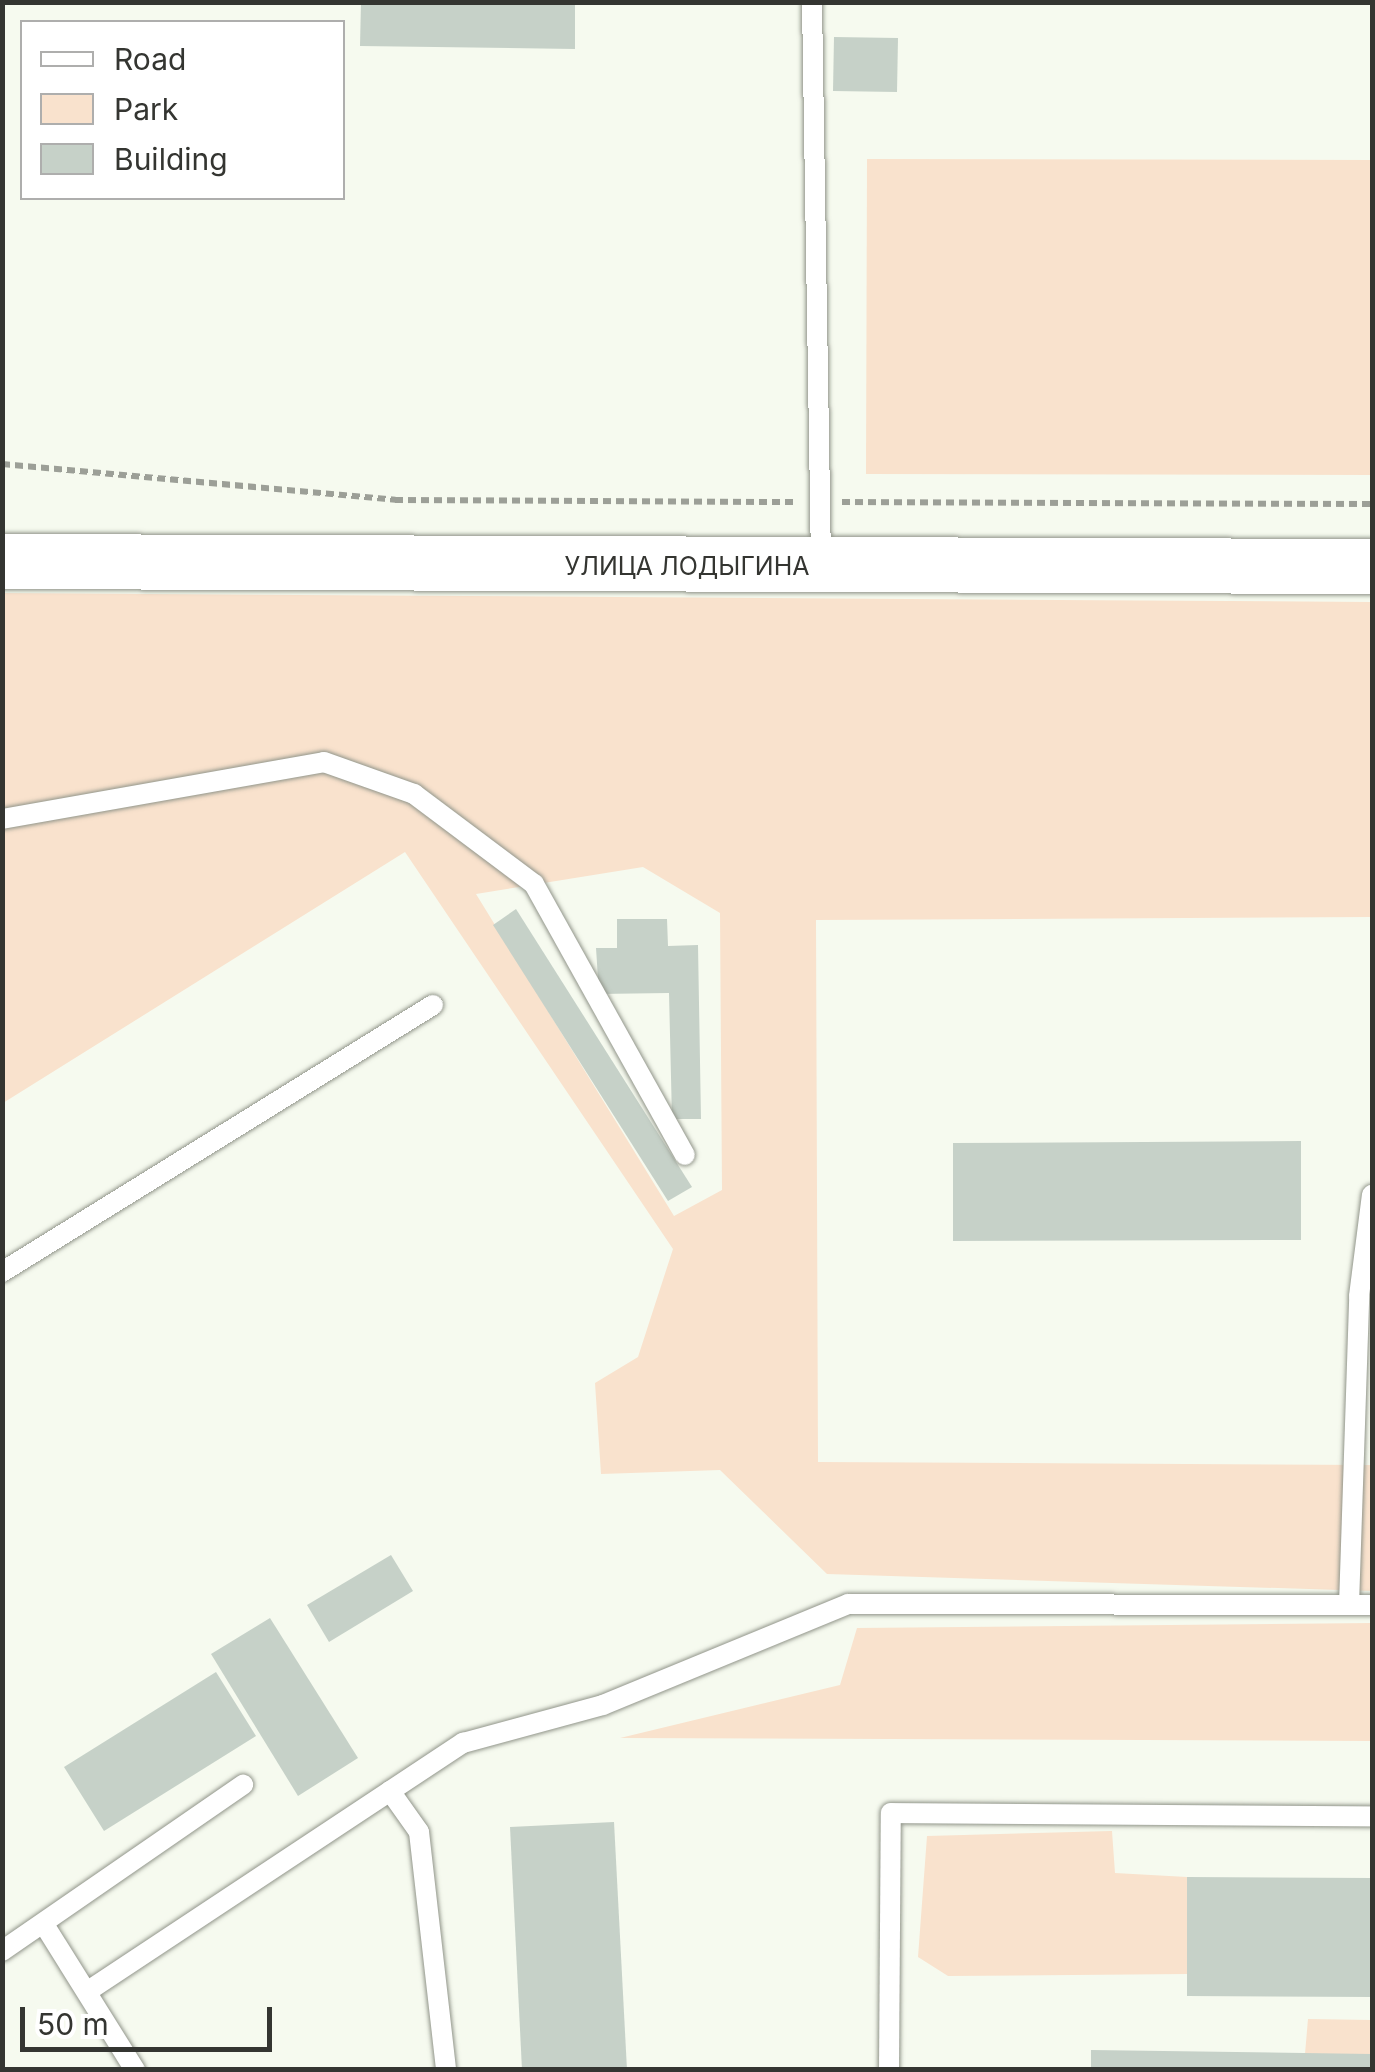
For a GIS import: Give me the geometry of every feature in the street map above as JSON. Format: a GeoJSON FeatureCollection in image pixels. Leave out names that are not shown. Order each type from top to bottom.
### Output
{"type":"FeatureCollection","features":[{"type":"Feature","properties":{"kind":"main road","name":"УЛИЦА ЛОДЫГИНА"},"geometry":{"type":"LineString","coordinates":[[2,560],[821,567],[1372,566]]}},
{"type":"Feature","properties":{"kind":"lane"},"geometry":{"type":"LineString","coordinates":[[812,2],[821,567]]}},
{"type":"Feature","properties":{"kind":"lane"},"geometry":{"type":"LineString","coordinates":[[2,819],[324,762],[414,794],[534,884],[685,1155]]}},
{"type":"Feature","properties":{"kind":"lane"},"geometry":{"type":"LineString","coordinates":[[2,1272],[433,1005]]}},
{"type":"Feature","properties":{"kind":"lane"},"geometry":{"type":"LineString","coordinates":[[1349,1605],[1360,1296],[1372,1195]]}},
{"type":"Feature","properties":{"kind":"lane"},"geometry":{"type":"LineString","coordinates":[[88,1991],[463,1742],[603,1705],[848,1604],[1372,1605]]}},
{"type":"Feature","properties":{"kind":"lane"},"geometry":{"type":"LineString","coordinates":[[2,1951],[44,1926],[243,1785]]}},
{"type":"Feature","properties":{"kind":"lane"},"geometry":{"type":"LineString","coordinates":[[390,1791],[419,1832],[446,2070]]}},
{"type":"Feature","properties":{"kind":"lane"},"geometry":{"type":"LineString","coordinates":[[889,2070],[891,1812],[1372,1816]]}},
{"type":"Feature","properties":{"kind":"lane"},"geometry":{"type":"LineString","coordinates":[[44,1926],[135,2070]]}},
{"type":"Feature","properties":{"kind":"path"},"geometry":{"type":"LineString","coordinates":[[2,464],[395,500],[1372,504]]}},
{"type":"Feature","properties":{"kind":"green space"},"geometry":{"type":"Polygon","coordinates":[[[867,159],[1372,160],[1372,475],[866,474],[867,159]]]}},
{"type":"Feature","properties":{"kind":"green space"},"geometry":{"type":"Polygon","coordinates":[[[2,593],[1372,602],[1372,917],[816,920],[818,1462],[1372,1465],[1372,1591],[827,1574],[720,1470],[601,1474],[595,1383],[638,1357],[673,1249],[405,852],[3,1103],[2,593]],[[643,867],[476,894],[674,1216],[722,1190],[720,913],[643,867]]]}},
{"type":"Feature","properties":{"kind":"green space"},"geometry":{"type":"Polygon","coordinates":[[[1372,1623],[1372,1741],[620,1738],[840,1685],[857,1628],[1372,1623]]]}},
{"type":"Feature","properties":{"kind":"green space"},"geometry":{"type":"Polygon","coordinates":[[[1112,1831],[1115,1873],[1187,1877],[1187,1974],[948,1976],[918,1957],[927,1836],[1112,1831]]]}},
{"type":"Feature","properties":{"kind":"green space"},"geometry":{"type":"Polygon","coordinates":[[[1308,2019],[1372,2020],[1372,2069],[1305,2054],[1308,2019]]]}},
{"type":"Feature","properties":{"kind":"building"},"geometry":{"type":"Polygon","coordinates":[[[361,2],[575,2],[575,49],[360,46],[361,2]]]}},
{"type":"Feature","properties":{"kind":"building"},"geometry":{"type":"Polygon","coordinates":[[[834,37],[898,38],[897,92],[833,91],[834,37]]]}},
{"type":"Feature","properties":{"kind":"building"},"geometry":{"type":"Polygon","coordinates":[[[516,909],[692,1187],[668,1201],[493,925],[516,909]]]}},
{"type":"Feature","properties":{"kind":"building"},"geometry":{"type":"Polygon","coordinates":[[[617,919],[667,919],[668,946],[698,945],[701,1119],[672,1119],[669,993],[599,994],[596,948],[617,948],[617,919]]]}},
{"type":"Feature","properties":{"kind":"building"},"geometry":{"type":"Polygon","coordinates":[[[1301,1141],[1301,1240],[953,1241],[953,1143],[1301,1141]]]}},
{"type":"Feature","properties":{"kind":"building"},"geometry":{"type":"Polygon","coordinates":[[[391,1555],[413,1591],[329,1642],[307,1605],[391,1555]]]}},
{"type":"Feature","properties":{"kind":"building"},"geometry":{"type":"Polygon","coordinates":[[[270,1618],[358,1758],[298,1796],[211,1654],[270,1618]]]}},
{"type":"Feature","properties":{"kind":"building"},"geometry":{"type":"Polygon","coordinates":[[[216,1672],[256,1736],[104,1831],[64,1767],[216,1672]]]}},
{"type":"Feature","properties":{"kind":"building"},"geometry":{"type":"Polygon","coordinates":[[[614,1822],[627,2070],[522,2070],[510,1827],[614,1822]]]}},
{"type":"Feature","properties":{"kind":"building"},"geometry":{"type":"Polygon","coordinates":[[[1187,1877],[1372,1878],[1372,1997],[1187,1996],[1187,1877]]]}},
{"type":"Feature","properties":{"kind":"building"},"geometry":{"type":"Polygon","coordinates":[[[1091,2050],[1371,2054],[1371,2070],[1091,2070],[1091,2050]]]}}]}
